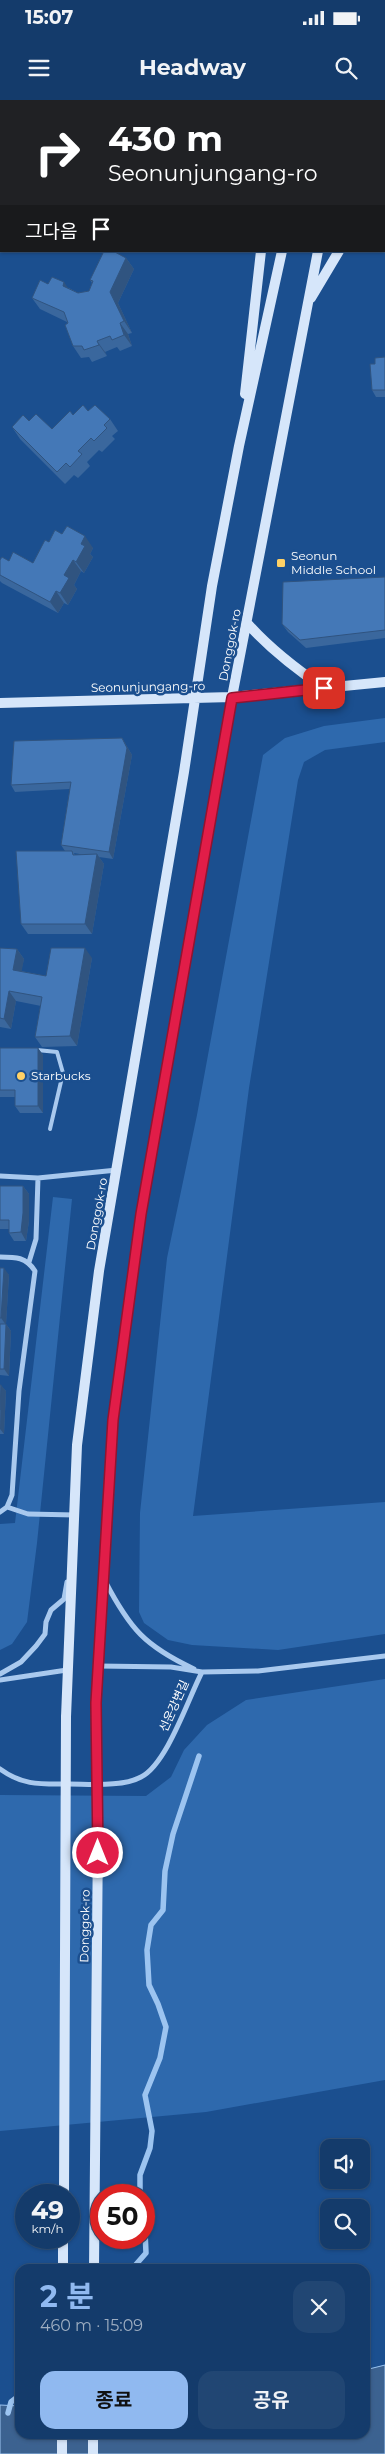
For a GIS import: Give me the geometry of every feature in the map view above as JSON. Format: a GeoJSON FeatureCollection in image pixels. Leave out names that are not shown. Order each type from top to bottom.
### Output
{"type":"FeatureCollection","features":[{"type":"Feature","properties":{"kind":"main road"},"geometry":{"type":"LineString","coordinates":[[239,446],[261,252]]}},
{"type":"Feature","properties":{"kind":"main road","name":"Donggok-ro"},"geometry":{"type":"LineString","coordinates":[[64,2184],[66,1717],[78,1435],[99,1271],[118,1170],[184,772],[212,586],[239,446],[282,252]]}},
{"type":"Feature","properties":{"kind":"main road","name":"Donggok-ro"},"geometry":{"type":"LineString","coordinates":[[94,2264],[98,1833],[96,1703],[113,1420],[141,1214],[232,698],[318,252]]}},
{"type":"Feature","properties":{"kind":"main road"},"geometry":{"type":"LineString","coordinates":[[308,303],[339,252]]}},
{"type":"Feature","properties":{"kind":"main road"},"geometry":{"type":"LineString","coordinates":[[247,623],[259,637],[324,688]]}},
{"type":"Feature","properties":{"kind":"main road","name":"Seonunjungang-ro"},"geometry":{"type":"LineString","coordinates":[[0,702],[232,698],[385,682]]}},
{"type":"Feature","properties":{"kind":"main road"},"geometry":{"type":"LineString","coordinates":[[63,2249],[63,2264]]}},
{"type":"Feature","properties":{"kind":"main road"},"geometry":{"type":"LineString","coordinates":[[62,2439],[62,2454]]}},
{"type":"Feature","properties":{"kind":"main road"},"geometry":{"type":"LineString","coordinates":[[93,2439],[93,2454]]}},
{"type":"Feature","properties":{"kind":"street"},"geometry":{"type":"LineString","coordinates":[[0,1176],[38,1178],[118,1170]]}},
{"type":"Feature","properties":{"kind":"street"},"geometry":{"type":"LineString","coordinates":[[29,1262],[36,1239],[38,1178]]}},
{"type":"Feature","properties":{"kind":"street"},"geometry":{"type":"LineString","coordinates":[[0,1257],[21,1257],[29,1262],[35,1271],[19,1391],[12,1495],[7,1507],[0,1512]]}},
{"type":"Feature","properties":{"kind":"street"},"geometry":{"type":"LineString","coordinates":[[7,1507],[28,1514],[75,1516]]}},
{"type":"Feature","properties":{"kind":"street"},"geometry":{"type":"LineString","coordinates":[[0,1674],[21,1662],[45,1634],[46,1622],[51,1610],[64,1599],[74,1550]]}},
{"type":"Feature","properties":{"kind":"street"},"geometry":{"type":"LineString","coordinates":[[103,1577],[118,1606],[145,1641],[180,1662],[202,1672]]}},
{"type":"Feature","properties":{"kind":"street","name":"선운강변길"},"geometry":{"type":"LineString","coordinates":[[0,1769],[13,1778],[33,1784],[114,1784],[142,1777],[162,1759],[202,1672],[258,1671],[385,1656]]}},
{"type":"Feature","properties":{"kind":"street"},"geometry":{"type":"LineString","coordinates":[[98,1666],[171,1667],[202,1672]]}},
{"type":"Feature","properties":{"kind":"street"},"geometry":{"type":"LineString","coordinates":[[0,1680],[67,1670]]}},
{"type":"Feature","properties":{"kind":"lane"},"geometry":{"type":"LineString","coordinates":[[29,1050],[57,1052],[64,1073],[50,1129]]}},
{"type":"Feature","properties":{"kind":"shaded area"},"geometry":{"type":"Polygon","coordinates":[[[385,718],[385,742],[325,750],[304,762],[298,780],[249,1088],[193,1516],[385,1502],[385,1634],[278,1650],[192,1645],[168,1640],[144,1623],[139,1612],[140,1513],[167,1258],[197,1115],[263,755],[285,738],[324,726],[385,718]]]}},
{"type":"Feature","properties":{"kind":"shaded area"},"geometry":{"type":"Polygon","coordinates":[[[53,1197],[72,1199],[37,1543],[27,1622],[12,1644],[0,1650],[0,1524],[15,1523],[53,1197]]]}},
{"type":"Feature","properties":{"kind":"shaded area"},"geometry":{"type":"Polygon","coordinates":[[[385,1679],[385,2080],[206,2112],[0,2131],[0,1795],[146,1796],[171,1777],[184,1750],[207,1725],[246,1700],[385,1679]]]}},
{"type":"Feature","properties":{"kind":"shaded area"},"geometry":{"type":"Polygon","coordinates":[[[385,2365],[385,2454],[0,2454],[0,2405],[15,2406],[15,2439],[370,2439],[370,2369],[385,2365]]]}},
{"type":"Feature","properties":{"kind":"building"},"geometry":{"type":"Polygon","coordinates":[[[104,252],[115,252],[126,258],[110,292],[124,321],[120,323],[124,335],[112,340],[110,336],[97,341],[99,345],[84,350],[82,346],[73,346],[65,325],[68,323],[64,312],[32,298],[40,280],[48,284],[52,277],[64,282],[63,286],[78,293],[89,291],[93,281],[90,280],[104,252]]]}},
{"type":"Feature","properties":{"kind":"building"},"geometry":{"type":"Polygon","coordinates":[[[385,357],[385,390],[372,390],[370,364],[375,364],[375,358],[385,357]]]}},
{"type":"Feature","properties":{"kind":"building"},"geometry":{"type":"Polygon","coordinates":[[[83,405],[88,411],[95,405],[110,419],[104,425],[107,428],[94,441],[91,438],[78,451],[82,454],[70,467],[66,463],[57,472],[12,427],[23,415],[29,421],[36,414],[52,429],[70,411],[73,415],[83,405]]]}},
{"type":"Feature","properties":{"kind":"building"},"geometry":{"type":"Polygon","coordinates":[[[67,526],[85,536],[81,544],[85,546],[76,562],[73,560],[64,575],[69,578],[60,593],[56,591],[50,602],[0,575],[0,560],[2,557],[9,561],[13,552],[33,563],[45,540],[49,542],[55,530],[62,534],[67,526]]]}},
{"type":"Feature","properties":{"kind":"building"},"geometry":{"type":"Polygon","coordinates":[[[385,577],[385,630],[300,640],[282,624],[283,582],[385,577]]]}},
{"type":"Feature","properties":{"kind":"building"},"geometry":{"type":"Polygon","coordinates":[[[122,738],[127,748],[109,852],[61,845],[71,782],[11,785],[14,741],[122,738]]]}},
{"type":"Feature","properties":{"kind":"building"},"geometry":{"type":"Polygon","coordinates":[[[16,851],[72,851],[73,855],[97,854],[85,924],[21,924],[16,851]]]}},
{"type":"Feature","properties":{"kind":"building"},"geometry":{"type":"Polygon","coordinates":[[[0,948],[17,949],[13,970],[46,976],[51,948],[85,948],[70,1036],[35,1037],[42,997],[9,991],[4,1019],[0,1018],[0,948]]]}},
{"type":"Feature","properties":{"kind":"building","name":"Starbucks"},"geometry":{"type":"Polygon","coordinates":[[[0,1048],[38,1048],[38,1106],[15,1106],[15,1090],[0,1090],[0,1048]]]}},
{"type":"Feature","properties":{"kind":"building"},"geometry":{"type":"Polygon","coordinates":[[[0,1186],[23,1186],[21,1232],[9,1233],[9,1220],[0,1220],[0,1186]]]}},
{"type":"Feature","properties":{"kind":"building"},"geometry":{"type":"Polygon","coordinates":[[[0,1268],[4,1268],[1,1318],[0,1318],[0,1268]]]}},
{"type":"Feature","properties":{"kind":"building"},"geometry":{"type":"Polygon","coordinates":[[[0,1324],[6,1324],[4,1369],[0,1369],[0,1324]]]}},
{"type":"Feature","properties":{"kind":"waterway"},"geometry":{"type":"LineString","coordinates":[[140,2184],[140,2175],[150,2148],[152,2131],[145,2095],[160,2058],[166,2027],[149,1985],[147,1950],[151,1925],[163,1910],[165,1871],[173,1834],[199,1756]]}},
{"type":"Feature","properties":{"kind":"waterway"},"geometry":{"type":"LineString","coordinates":[[136,2264],[146,2253],[146,2249]]}},
{"type":"Feature","properties":{"kind":"waterway"},"geometry":{"type":"LineString","coordinates":[[8,2413],[11,2402],[15,2399]]}},
{"type":"Feature","properties":{"kind":"place","name":"Seonun Middle School"},"geometry":{"type":"Point","coordinates":[281,563]}},
{"type":"Feature","properties":{"kind":"place","name":"Starbucks"},"geometry":{"type":"Point","coordinates":[21,1076]}},
{"type":"Feature","properties":{"kind":"route"},"geometry":{"type":"LineString","coordinates":[[98,1853],[96,1703],[113,1420],[141,1214],[232,698],[324,688]]}}]}
